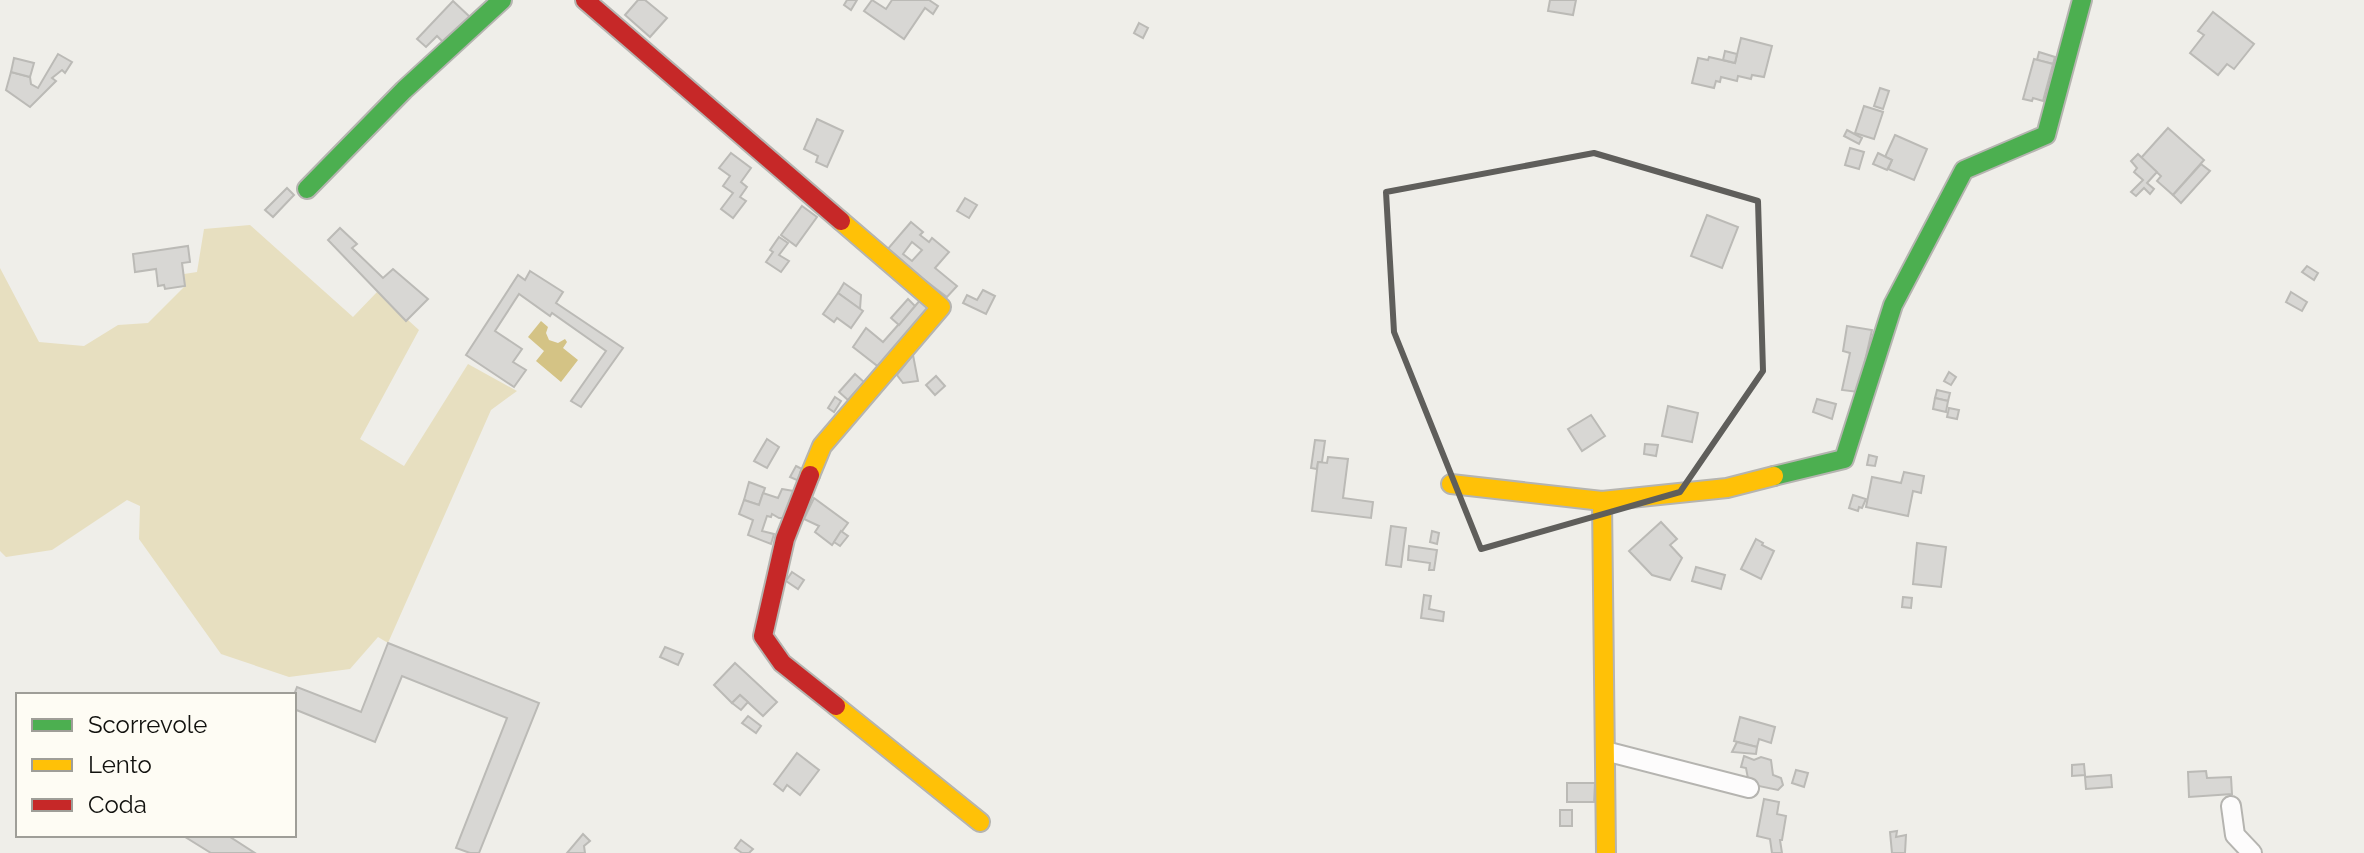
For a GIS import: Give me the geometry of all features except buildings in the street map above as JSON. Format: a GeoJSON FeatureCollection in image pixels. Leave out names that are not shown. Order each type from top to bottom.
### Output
{"type":"FeatureCollection","features":[{"type":"Feature","properties":{"kind":"street"},"geometry":{"type":"LineString","coordinates":[[307,189],[404,90],[502,0]]}},
{"type":"Feature","properties":{"kind":"street"},"geometry":{"type":"LineString","coordinates":[[585,0],[941,307],[822,446],[785,539],[763,636],[782,663],[980,822]]}},
{"type":"Feature","properties":{"kind":"street"},"geometry":{"type":"LineString","coordinates":[[1451,484],[1602,501],[1727,488],[1844,459],[1893,305],[1964,170],[2046,135],[2082,0]]}},
{"type":"Feature","properties":{"kind":"street"},"geometry":{"type":"LineString","coordinates":[[1602,501],[1606,853]]}},
{"type":"Feature","properties":{"kind":"street"},"geometry":{"type":"LineString","coordinates":[[1605,751],[1749,788]]}},
{"type":"Feature","properties":{"kind":"street"},"geometry":{"type":"LineString","coordinates":[[2231,806],[2235,835],[2252,853]]}},
{"type":"Feature","properties":{"kind":"highlighted area"},"geometry":{"type":"Polygon","coordinates":[[[1594,153],[1758,201],[1763,371],[1680,492],[1481,549],[1394,332],[1386,192],[1594,153]]]}},
{"type":"Feature","properties":{"kind":"shaded area"},"geometry":{"type":"Polygon","coordinates":[[[250,225],[353,317],[377,292],[419,330],[360,439],[404,466],[468,364],[517,391],[491,410],[388,643],[378,637],[350,669],[289,677],[221,654],[139,539],[140,506],[127,500],[52,550],[6,557],[0,551],[0,268],[39,342],[84,346],[118,325],[148,323],[185,286],[184,274],[197,272],[204,229],[250,225]]]}},
{"type":"Feature","properties":{"kind":"shaded area"},"geometry":{"type":"Polygon","coordinates":[[[541,321],[548,327],[546,333],[549,340],[558,343],[565,339],[567,342],[563,348],[578,360],[561,382],[536,361],[544,351],[528,337],[541,321]]]}},
{"type":"Feature","properties":{"kind":"traffic: fast"},"geometry":{"type":"LineString","coordinates":[[307,189],[404,90],[502,0]]}},
{"type":"Feature","properties":{"kind":"traffic: fast"},"geometry":{"type":"LineString","coordinates":[[1774,476],[1844,459],[1893,305],[1964,170],[2046,135],[2082,0]]}},
{"type":"Feature","properties":{"kind":"traffic: slow"},"geometry":{"type":"LineString","coordinates":[[810,475],[822,446],[941,307],[841,221]]}},
{"type":"Feature","properties":{"kind":"traffic: slow"},"geometry":{"type":"LineString","coordinates":[[1451,484],[1602,501],[1727,488],[1774,476]]}},
{"type":"Feature","properties":{"kind":"traffic: slow"},"geometry":{"type":"LineString","coordinates":[[1602,501],[1606,853]]}},
{"type":"Feature","properties":{"kind":"traffic: slow"},"geometry":{"type":"LineString","coordinates":[[836,706],[980,822]]}},
{"type":"Feature","properties":{"kind":"traffic: jam"},"geometry":{"type":"LineString","coordinates":[[585,0],[841,221]]}},
{"type":"Feature","properties":{"kind":"traffic: jam"},"geometry":{"type":"LineString","coordinates":[[810,475],[785,539],[763,636],[782,663],[836,706]]}}]}
